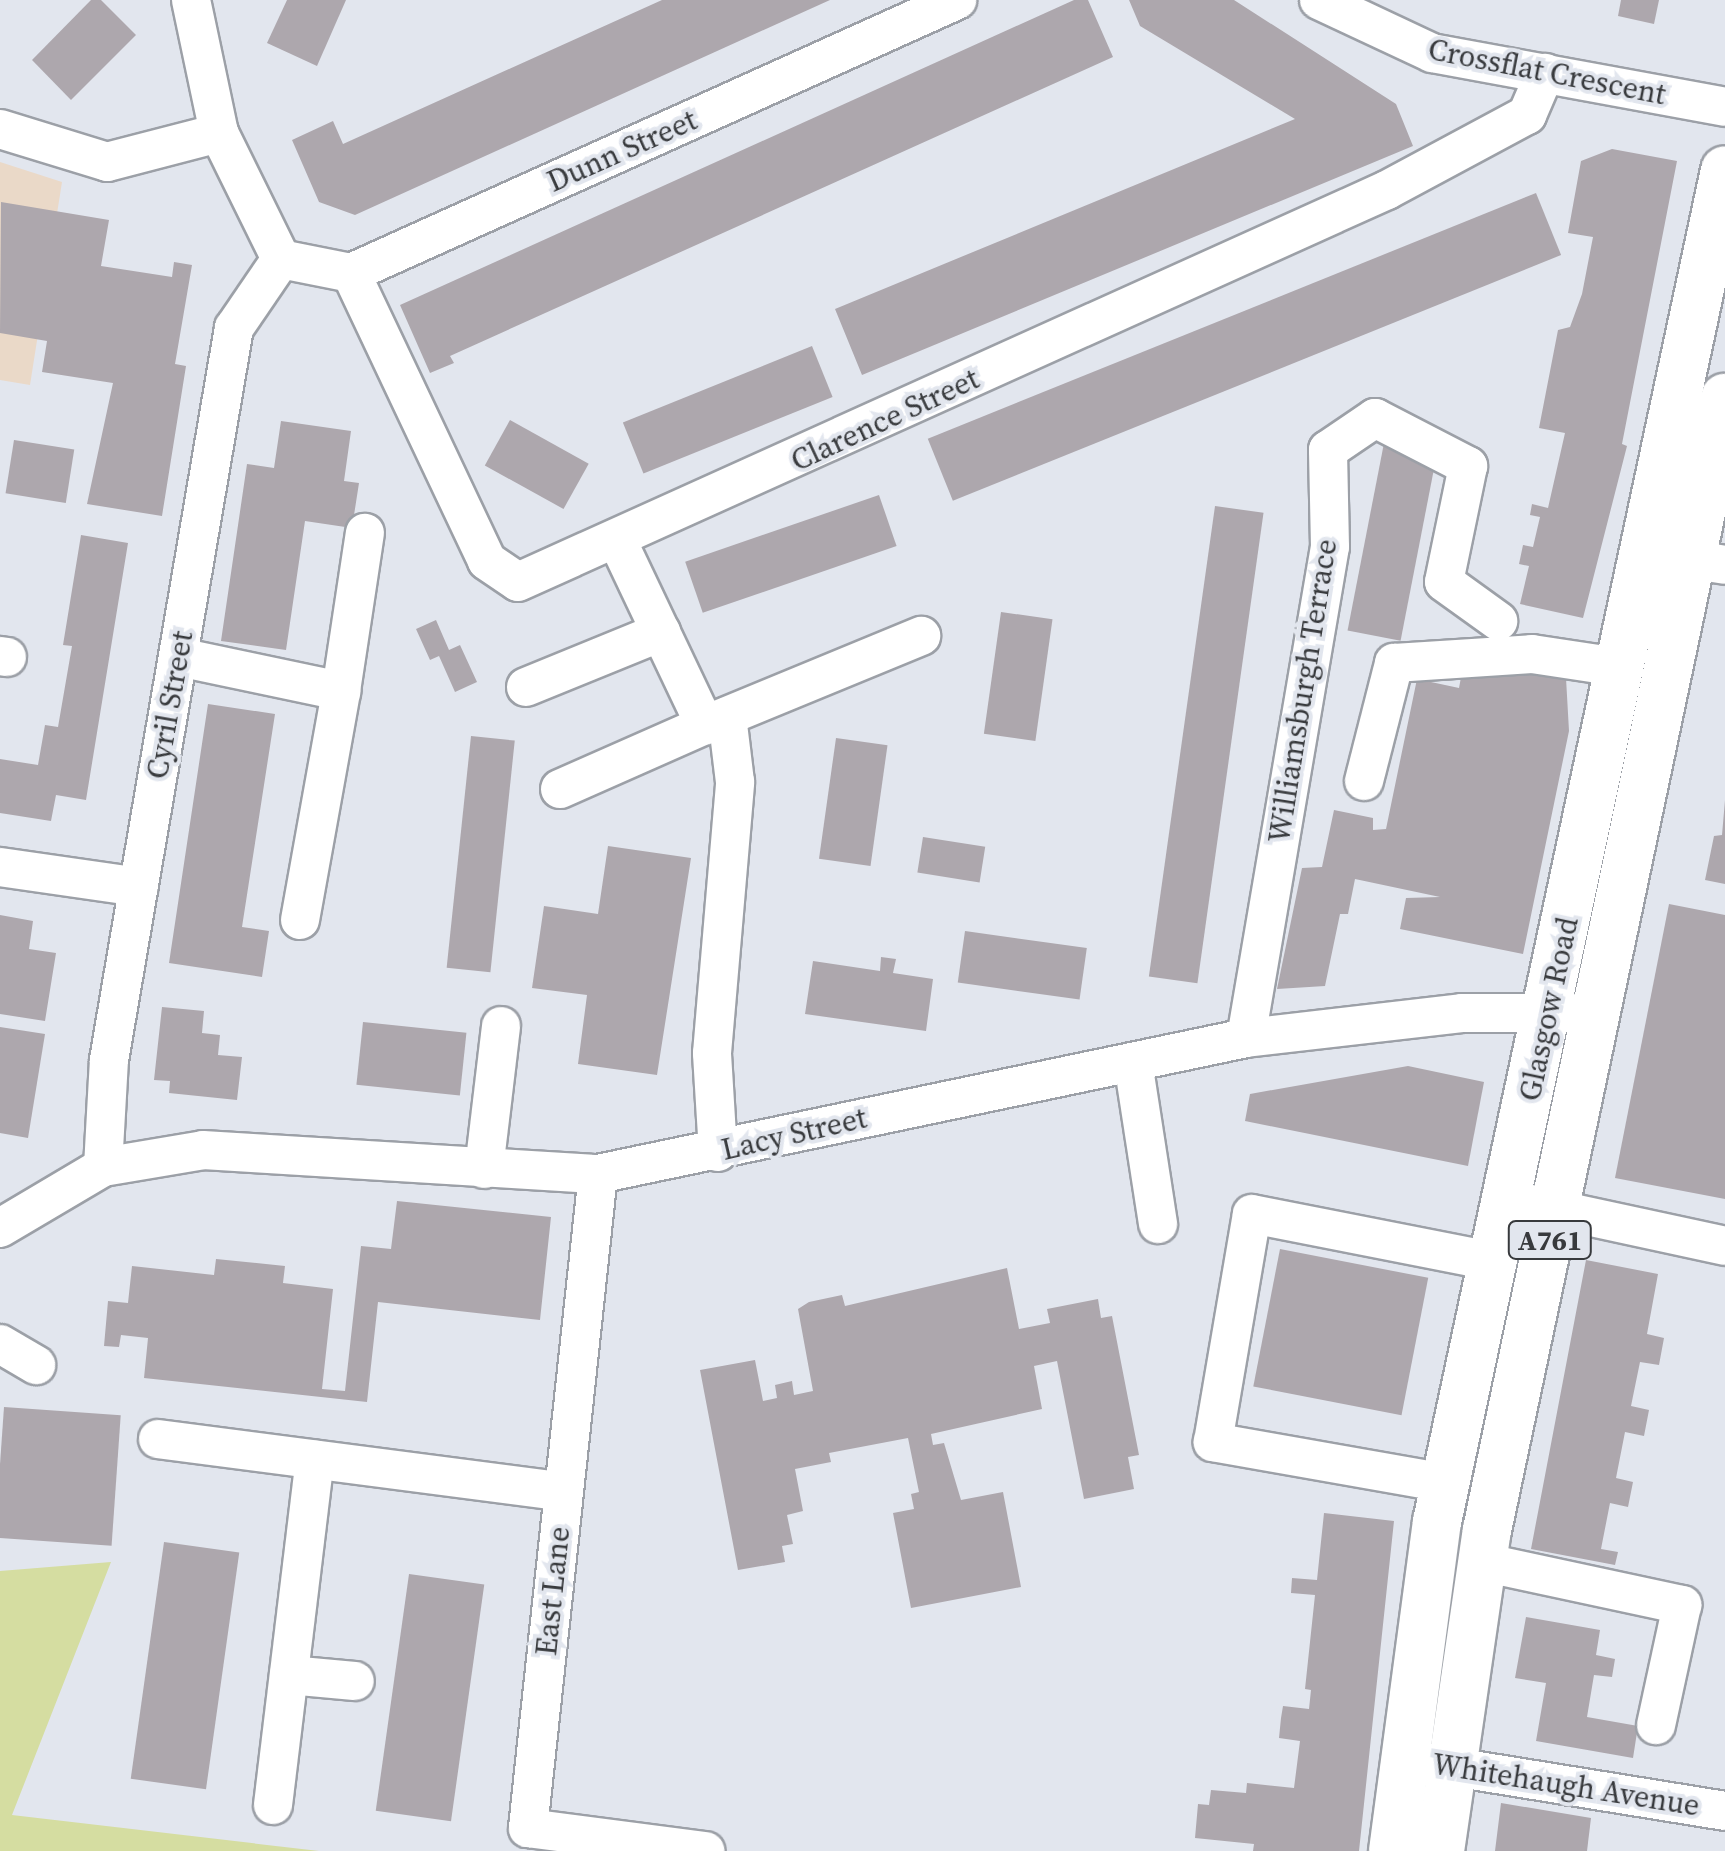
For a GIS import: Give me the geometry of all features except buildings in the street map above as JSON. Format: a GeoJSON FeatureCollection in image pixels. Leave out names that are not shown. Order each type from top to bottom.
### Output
{"type":"FeatureCollection","features":[{"type":"Feature","properties":{"kind":"main road","name":"Glasgow Road"},"geometry":{"type":"LineString","coordinates":[[1440,1851],[1429,1763],[1445,1483],[1551,1009],[1618,666],[1717,254],[1725,170]]}},
{"type":"Feature","properties":{"kind":"main road","name":"Glasgow Road"},"geometry":{"type":"LineString","coordinates":[[1392,1851],[1429,1763],[1482,1562],[1598,1019],[1709,562],[1725,398]]}},
{"type":"Feature","properties":{"kind":"street"},"geometry":{"type":"LineString","coordinates":[[190,0],[219,133],[281,259],[351,273]]}},
{"type":"Feature","properties":{"kind":"street","name":"Dunn Street"},"geometry":{"type":"LineString","coordinates":[[351,273],[957,0]]}},
{"type":"Feature","properties":{"kind":"street","name":"Crossflat Crescent"},"geometry":{"type":"LineString","coordinates":[[1319,0],[1432,54],[1725,106]]}},
{"type":"Feature","properties":{"kind":"street","name":"Clarence Street"},"geometry":{"type":"LineString","coordinates":[[351,273],[486,561],[518,582],[618,542],[1388,190],[1527,115],[1545,73]]}},
{"type":"Feature","properties":{"kind":"street"},"geometry":{"type":"LineString","coordinates":[[0,129],[107,162],[219,133]]}},
{"type":"Feature","properties":{"kind":"street","name":"Cyril Street"},"geometry":{"type":"LineString","coordinates":[[102,1167],[109,1060],[234,328],[281,259]]}},
{"type":"Feature","properties":{"kind":"street","name":"Williamsburgh Terrace"},"geometry":{"type":"LineString","coordinates":[[1246,1038],[1330,547],[1328,450],[1376,418],[1468,466],[1444,582],[1498,621]]}},
{"type":"Feature","properties":{"kind":"street"},"geometry":{"type":"LineString","coordinates":[[300,920],[365,533]]}},
{"type":"Feature","properties":{"kind":"street"},"geometry":{"type":"LineString","coordinates":[[618,542],[661,632],[716,720],[734,782],[712,1052],[718,1152]]}},
{"type":"Feature","properties":{"kind":"street"},"geometry":{"type":"LineString","coordinates":[[526,687],[661,632]]}},
{"type":"Feature","properties":{"kind":"street"},"geometry":{"type":"LineString","coordinates":[[560,788],[921,636]]}},
{"type":"Feature","properties":{"kind":"street"},"geometry":{"type":"LineString","coordinates":[[1364,781],[1394,664],[1532,654],[1618,666]]}},
{"type":"Feature","properties":{"kind":"street"},"geometry":{"type":"LineString","coordinates":[[178,657],[341,691]]}},
{"type":"Feature","properties":{"kind":"street"},"geometry":{"type":"LineString","coordinates":[[0,866],[139,886]]}},
{"type":"Feature","properties":{"kind":"street","name":"Lacy Street"},"geometry":{"type":"LineString","coordinates":[[0,1228],[102,1167],[203,1150],[598,1174],[718,1152],[1246,1038],[1551,1009],[1598,1019]]}},
{"type":"Feature","properties":{"kind":"street"},"geometry":{"type":"LineString","coordinates":[[484,1170],[501,1026]]}},
{"type":"Feature","properties":{"kind":"street"},"geometry":{"type":"LineString","coordinates":[[1133,1062],[1158,1224]]}},
{"type":"Feature","properties":{"kind":"street","name":"East Lane"},"geometry":{"type":"LineString","coordinates":[[598,1174],[528,1828],[706,1851]]}},
{"type":"Feature","properties":{"kind":"street"},"geometry":{"type":"LineString","coordinates":[[1508,1199],[1725,1246]]}},
{"type":"Feature","properties":{"kind":"street"},"geometry":{"type":"LineString","coordinates":[[1445,1483],[1213,1442],[1252,1214],[1497,1262]]}},
{"type":"Feature","properties":{"kind":"street"},"geometry":{"type":"LineString","coordinates":[[0,1344],[36,1365]]}},
{"type":"Feature","properties":{"kind":"street"},"geometry":{"type":"LineString","coordinates":[[158,1439],[564,1492]]}},
{"type":"Feature","properties":{"kind":"street"},"geometry":{"type":"LineString","coordinates":[[273,1805],[315,1460]]}},
{"type":"Feature","properties":{"kind":"street"},"geometry":{"type":"LineString","coordinates":[[1482,1562],[1682,1605],[1656,1725]]}},
{"type":"Feature","properties":{"kind":"street"},"geometry":{"type":"LineString","coordinates":[[288,1676],[355,1682]]}},
{"type":"Feature","properties":{"kind":"street","name":"Whitehaugh Avenue"},"geometry":{"type":"LineString","coordinates":[[1429,1763],[1725,1811]]}},
{"type":"Feature","properties":{"kind":"shaded area"},"geometry":{"type":"Polygon","coordinates":[[[0,162],[62,182],[30,385],[0,380],[0,162]]]}},
{"type":"Feature","properties":{"kind":"green space"},"geometry":{"type":"Polygon","coordinates":[[[111,1562],[12,1815],[319,1851],[0,1851],[0,1571],[111,1562]]]}}]}
